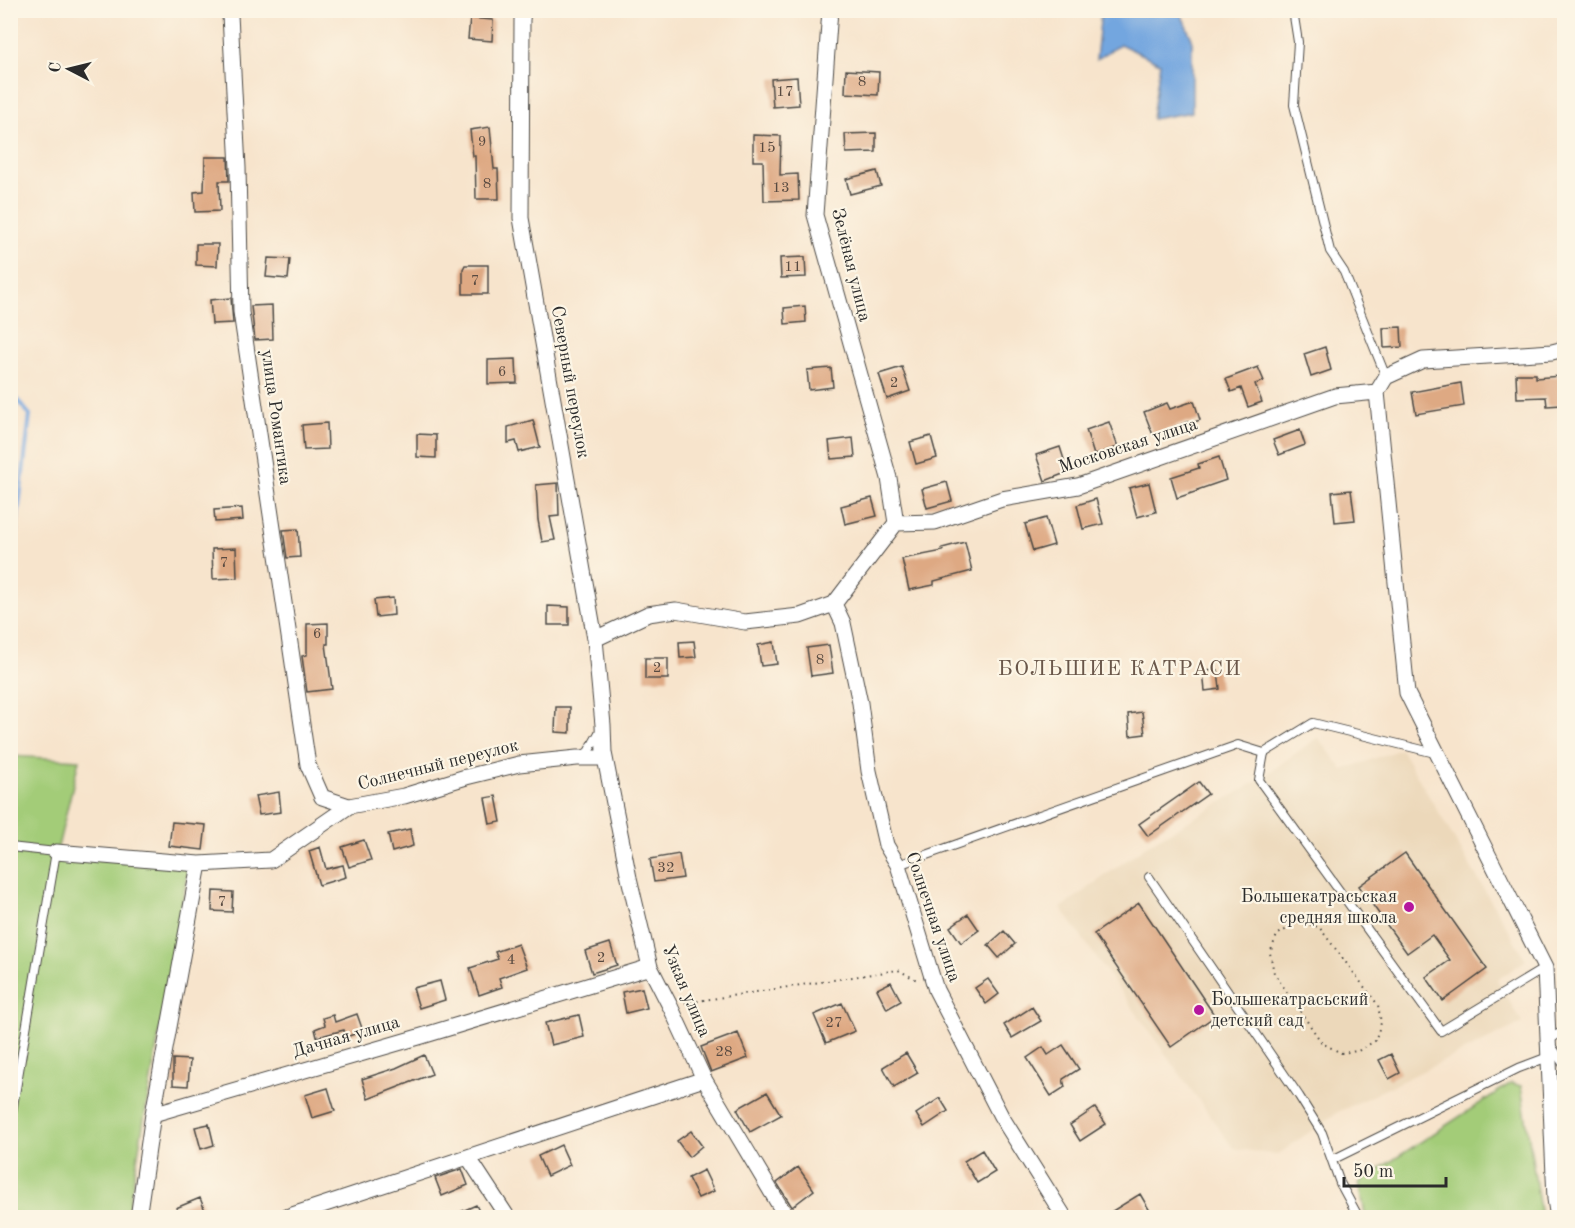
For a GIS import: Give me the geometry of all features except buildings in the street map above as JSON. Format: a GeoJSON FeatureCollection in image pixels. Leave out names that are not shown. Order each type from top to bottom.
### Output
{"type":"FeatureCollection","features":[{"type":"Feature","properties":{"kind":"street","name":"улица Романтика"},"geometry":{"type":"LineString","coordinates":[[225,10],[230,15],[238,168],[240,312],[308,765],[322,797],[349,806]]}},
{"type":"Feature","properties":{"kind":"street","name":"Северный переулок"},"geometry":{"type":"LineString","coordinates":[[523,10],[521,218],[595,639],[605,758]]}},
{"type":"Feature","properties":{"kind":"street","name":"Зелёная улица"},"geometry":{"type":"LineString","coordinates":[[830,10],[815,215],[889,478],[896,523]]}},
{"type":"Feature","properties":{"kind":"street"},"geometry":{"type":"LineString","coordinates":[[1558,1218],[1555,1199],[1545,968],[1407,693],[1377,392],[1386,377],[1423,360],[1551,352],[1564,349]]}},
{"type":"Feature","properties":{"kind":"street","name":"Московская улица"},"geometry":{"type":"LineString","coordinates":[[896,523],[934,522],[1002,499],[1078,486],[1335,396],[1377,392]]}},
{"type":"Feature","properties":{"kind":"street"},"geometry":{"type":"LineString","coordinates":[[595,639],[648,614],[676,610],[745,622],[800,616],[834,604],[896,523]]}},
{"type":"Feature","properties":{"kind":"street","name":"Солнечная улица"},"geometry":{"type":"LineString","coordinates":[[834,604],[843,623],[860,703],[869,771],[886,845],[898,865],[936,990],[1001,1116],[1065,1218]]}},
{"type":"Feature","properties":{"kind":"street","name":"Солнечный переулок"},"geometry":{"type":"LineString","coordinates":[[56,852],[194,863],[271,860],[349,806],[404,796],[519,764],[577,758],[605,758]]}},
{"type":"Feature","properties":{"kind":"street","name":"Узкая улица"},"geometry":{"type":"LineString","coordinates":[[605,758],[650,967],[704,1079],[787,1218]]}},
{"type":"Feature","properties":{"kind":"street"},"geometry":{"type":"LineString","coordinates":[[138,1218],[194,863]]}},
{"type":"Feature","properties":{"kind":"street","name":"Дачная улица"},"geometry":{"type":"LineString","coordinates":[[153,1114],[650,967]]}},
{"type":"Feature","properties":{"kind":"street"},"geometry":{"type":"LineString","coordinates":[[283,1218],[704,1079]]}},
{"type":"Feature","properties":{"kind":"street"},"geometry":{"type":"LineString","coordinates":[[468,1157],[508,1218]]}},
{"type":"Feature","properties":{"kind":"lane"},"geometry":{"type":"LineString","coordinates":[[1293,10],[1298,42],[1294,105],[1329,251],[1344,272],[1386,377]]}},
{"type":"Feature","properties":{"kind":"lane"},"geometry":{"type":"LineString","coordinates":[[1437,753],[1313,723],[1264,753],[1258,780],[1441,1031],[1545,968]]}},
{"type":"Feature","properties":{"kind":"lane"},"geometry":{"type":"LineString","coordinates":[[577,758],[588,752],[603,725]]}},
{"type":"Feature","properties":{"kind":"lane"},"geometry":{"type":"LineString","coordinates":[[898,865],[1238,745],[1264,753]]}},
{"type":"Feature","properties":{"kind":"lane"},"geometry":{"type":"LineString","coordinates":[[10,847],[56,852],[10,1124]]}},
{"type":"Feature","properties":{"kind":"lane"},"geometry":{"type":"LineString","coordinates":[[1149,877],[1322,1133],[1340,1183],[1359,1218]]}},
{"type":"Feature","properties":{"kind":"lane"},"geometry":{"type":"LineString","coordinates":[[1564,1030],[1548,1041],[1564,1065]]}},
{"type":"Feature","properties":{"kind":"lane"},"geometry":{"type":"LineString","coordinates":[[1332,1160],[1519,1068],[1548,1057]]}},
{"type":"Feature","properties":{"kind":"path"},"geometry":{"type":"LineString","coordinates":[[1298,922],[1319,927],[1378,1005],[1381,1023],[1375,1041],[1358,1051],[1341,1053],[1322,1043],[1274,973],[1270,953],[1277,935],[1298,922]]}},
{"type":"Feature","properties":{"kind":"path"},"geometry":{"type":"LineString","coordinates":[[670,1006],[898,970],[936,990]]}},
{"type":"Feature","properties":{"kind":"shaded area"},"geometry":{"type":"Polygon","coordinates":[[[1318,737],[1343,770],[1401,749],[1526,960],[1497,980],[1522,1023],[1338,1112],[1277,1155],[1233,1148],[1061,908],[1146,846],[1259,780],[1318,737]]]}},
{"type":"Feature","properties":{"kind":"green space"},"geometry":{"type":"Polygon","coordinates":[[[10,756],[79,760],[57,851],[189,863],[127,1217],[11,1217],[10,756]]]}},
{"type":"Feature","properties":{"kind":"green space"},"geometry":{"type":"Polygon","coordinates":[[[1511,1083],[1521,1086],[1541,1217],[1367,1217],[1359,1182],[1511,1083]]]}},
{"type":"Feature","properties":{"kind":"water"},"geometry":{"type":"Polygon","coordinates":[[[1101,11],[1180,11],[1192,39],[1192,112],[1152,119],[1160,63],[1120,44],[1096,60],[1101,11]]]}},
{"type":"Feature","properties":{"kind":"waterway"},"geometry":{"type":"LineString","coordinates":[[10,391],[30,415],[10,580]]}},
{"type":"Feature","properties":{"kind":"place","name":"Большекатрасьская средняя школа"},"geometry":{"type":"Point","coordinates":[1409,907]}},
{"type":"Feature","properties":{"kind":"place","name":"Большекатрасьский детский сад"},"geometry":{"type":"Point","coordinates":[1199,1010]}},
{"type":"Feature","properties":{"kind":"district","name":"БОЛЬШИЕ КАТРАСИ"},"geometry":{"type":"Point","coordinates":[1120,669]}}]}
